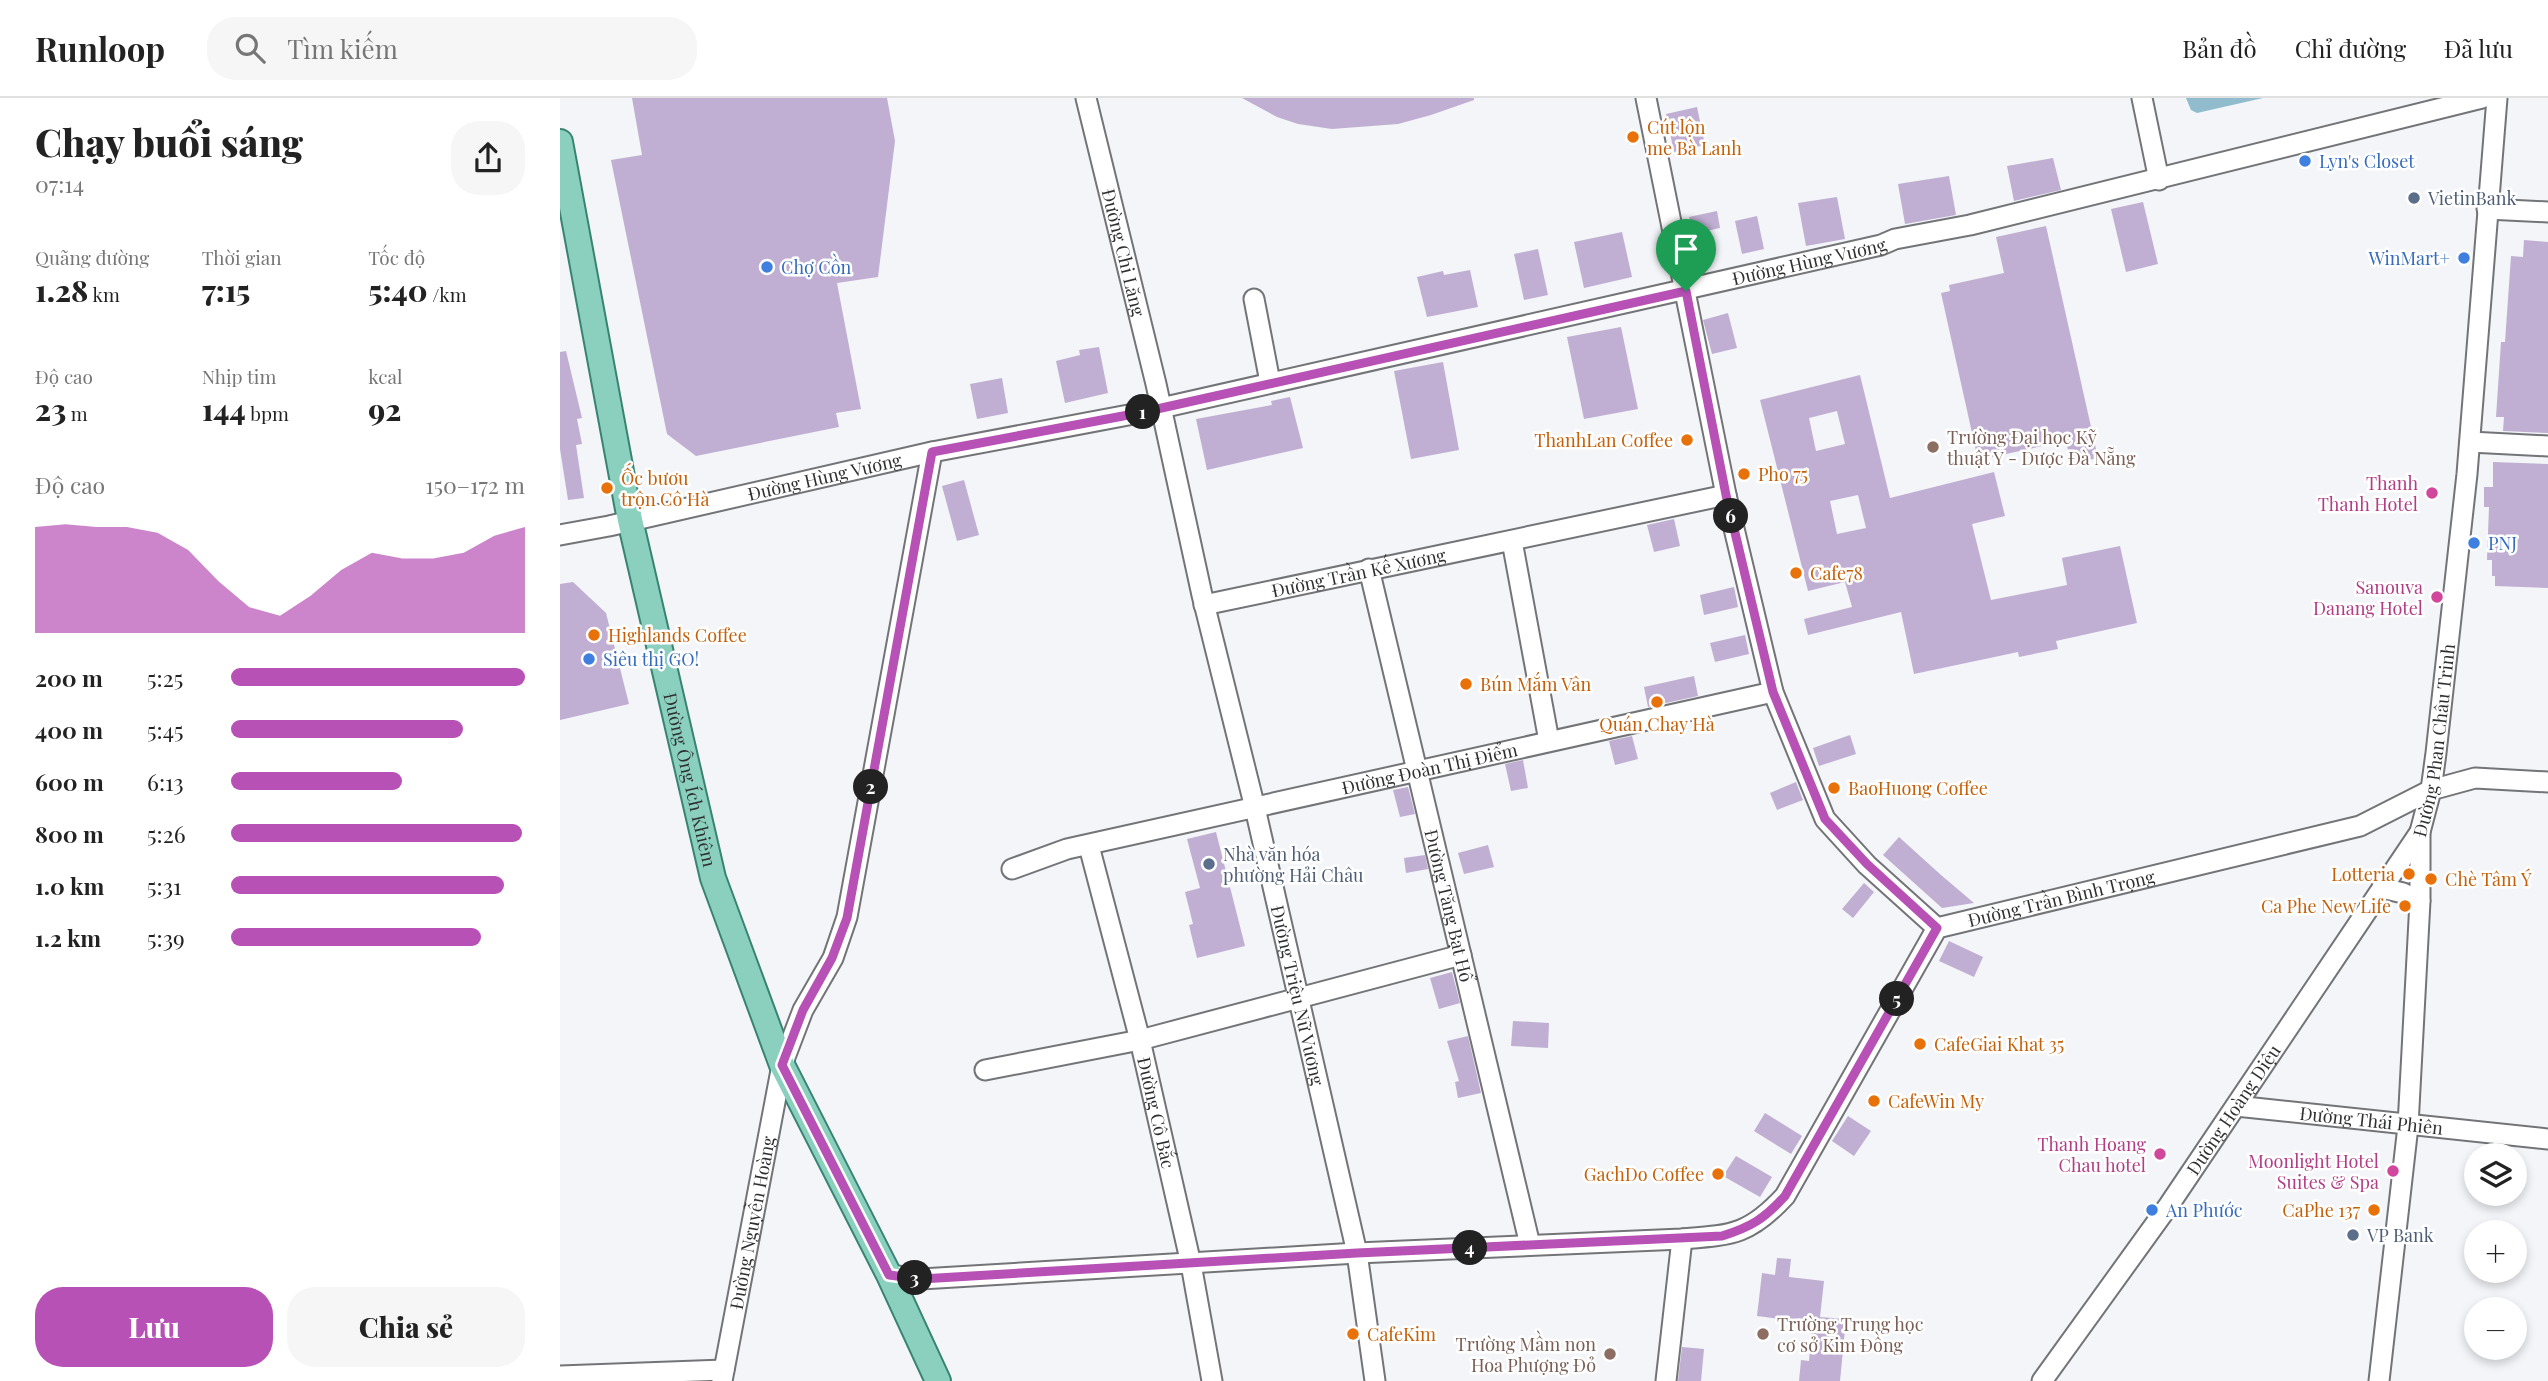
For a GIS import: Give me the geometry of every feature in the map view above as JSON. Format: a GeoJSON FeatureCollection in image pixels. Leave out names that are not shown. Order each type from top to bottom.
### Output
{"type":"FeatureCollection","features":[{"type":"Feature","properties":{"kind":"main road","name":"Đường Ông Ích Khiêm"},"geometry":{"type":"LineString","coordinates":[[560,142],[566,205],[630,520],[713,878],[782,1065],[889,1275],[937,1381]]}},
{"type":"Feature","properties":{"kind":"street","name":"Đường Chi Lăng"},"geometry":{"type":"LineString","coordinates":[[1086,98],[1161,407]]}},
{"type":"Feature","properties":{"kind":"street"},"geometry":{"type":"LineString","coordinates":[[889,1275],[921,1279],[1357,1253],[1722,1236],[1746,1229],[1766,1217],[1785,1196],[1937,928],[1867,864],[1825,819],[1773,692],[1726,495],[1646,98]]}},
{"type":"Feature","properties":{"kind":"street"},"geometry":{"type":"LineString","coordinates":[[2142,98],[2159,180]]}},
{"type":"Feature","properties":{"kind":"street","name":"Đường Hùng Vương"},"geometry":{"type":"LineString","coordinates":[[560,535],[932,452],[1161,407],[1686,291],[1881,245],[1895,239],[1970,225],[2159,180],[2482,98]]}},
{"type":"Feature","properties":{"kind":"street","name":"Đường Phan Châu Trinh"},"geometry":{"type":"LineString","coordinates":[[2379,1381],[2408,1126],[2420,901],[2420,832],[2431,790],[2470,442],[2497,98]]}},
{"type":"Feature","properties":{"kind":"street"},"geometry":{"type":"LineString","coordinates":[[2487,209],[2548,212]]}},
{"type":"Feature","properties":{"kind":"street"},"geometry":{"type":"LineString","coordinates":[[1255,299],[1270,382]]}},
{"type":"Feature","properties":{"kind":"street","name":"Đường Triệu Nữ Vương"},"geometry":{"type":"LineString","coordinates":[[1161,407],[1204,605],[1255,808],[1357,1253],[1375,1381]]}},
{"type":"Feature","properties":{"kind":"street"},"geometry":{"type":"LineString","coordinates":[[2470,442],[2548,446]]}},
{"type":"Feature","properties":{"kind":"street","name":"Đường Nguyễn Hoàng"},"geometry":{"type":"LineString","coordinates":[[723,1376],[782,1065],[803,1010],[832,958],[847,918],[932,452]]}},
{"type":"Feature","properties":{"kind":"street","name":"Đường Trần Kế Xương"},"geometry":{"type":"LineString","coordinates":[[1204,605],[1726,495]]}},
{"type":"Feature","properties":{"kind":"street"},"geometry":{"type":"LineString","coordinates":[[1512,541],[1549,741]]}},
{"type":"Feature","properties":{"kind":"street","name":"Đường Tăng Bạt Hổ"},"geometry":{"type":"LineString","coordinates":[[1369,569],[1530,1245]]}},
{"type":"Feature","properties":{"kind":"street","name":"Đường Đoàn Thị Điểm"},"geometry":{"type":"LineString","coordinates":[[1012,869],[1067,849],[1773,692]]}},
{"type":"Feature","properties":{"kind":"street","name":"Đường Trần Bình Trọng"},"geometry":{"type":"LineString","coordinates":[[1937,928],[2360,826],[2431,790],[2475,778],[2548,782]]}},
{"type":"Feature","properties":{"kind":"street","name":"Đường Hoàng Diệu"},"geometry":{"type":"LineString","coordinates":[[2042,1381],[2169,1205],[2420,832]]}},
{"type":"Feature","properties":{"kind":"street","name":"Đường Cô Bắc"},"geometry":{"type":"LineString","coordinates":[[1089,846],[1140,1040],[1191,1264],[1212,1381]]}},
{"type":"Feature","properties":{"kind":"street"},"geometry":{"type":"LineString","coordinates":[[2382,888],[2420,901]]}},
{"type":"Feature","properties":{"kind":"street"},"geometry":{"type":"LineString","coordinates":[[985,1070],[1140,1040],[1461,955]]}},
{"type":"Feature","properties":{"kind":"street","name":"Đường Thái Phiên"},"geometry":{"type":"LineString","coordinates":[[2236,1106],[2548,1139]]}},
{"type":"Feature","properties":{"kind":"street"},"geometry":{"type":"LineString","coordinates":[[1666,1381],[1682,1239]]}},
{"type":"Feature","properties":{"kind":"street"},"geometry":{"type":"LineString","coordinates":[[560,1376],[723,1376]]}},
{"type":"Feature","properties":{"kind":"water"},"geometry":{"type":"Polygon","coordinates":[[[2186,98],[2263,98],[2197,113],[2191,110],[2186,98]]]}},
{"type":"Feature","properties":{"kind":"building","name":"Chợ Cồn"},"geometry":{"type":"Polygon","coordinates":[[[632,98],[887,98],[895,141],[878,277],[837,283],[861,409],[836,413],[839,427],[696,456],[667,434],[611,160],[642,155],[632,98]]]}},
{"type":"Feature","properties":{"kind":"building"},"geometry":{"type":"Polygon","coordinates":[[[1242,98],[1474,100],[1398,124],[1332,129],[1298,124],[1277,117],[1242,98]]]}},
{"type":"Feature","properties":{"kind":"building"},"geometry":{"type":"Polygon","coordinates":[[[1697,107],[1705,145],[1674,152],[1666,114],[1697,107]]]}},
{"type":"Feature","properties":{"kind":"building"},"geometry":{"type":"Polygon","coordinates":[[[2053,158],[2061,190],[2014,201],[2007,166],[2053,158]]]}},
{"type":"Feature","properties":{"kind":"building"},"geometry":{"type":"Polygon","coordinates":[[[1949,176],[1956,215],[1905,224],[1898,184],[1949,176]]]}},
{"type":"Feature","properties":{"kind":"building"},"geometry":{"type":"Polygon","coordinates":[[[1837,197],[1845,239],[1806,246],[1798,203],[1837,197]]]}},
{"type":"Feature","properties":{"kind":"building"},"geometry":{"type":"Polygon","coordinates":[[[2143,202],[2158,264],[2126,272],[2111,209],[2143,202]]]}},
{"type":"Feature","properties":{"kind":"building"},"geometry":{"type":"Polygon","coordinates":[[[1717,211],[1720,228],[1693,234],[1689,217],[1717,211]]]}},
{"type":"Feature","properties":{"kind":"building"},"geometry":{"type":"Polygon","coordinates":[[[1757,216],[1764,249],[1742,254],[1735,221],[1757,216]]]}},
{"type":"Feature","properties":{"kind":"building"},"geometry":{"type":"Polygon","coordinates":[[[2046,226],[2098,458],[2071,464],[2066,441],[1978,460],[1941,293],[1950,291],[1949,285],[2004,273],[1996,237],[2046,226]]]}},
{"type":"Feature","properties":{"kind":"building"},"geometry":{"type":"Polygon","coordinates":[[[1622,232],[1632,277],[1584,288],[1574,242],[1622,232]]]}},
{"type":"Feature","properties":{"kind":"building"},"geometry":{"type":"Polygon","coordinates":[[[2524,240],[2548,242],[2548,433],[2503,431],[2504,417],[2496,417],[2511,256],[2523,257],[2524,240]]]}},
{"type":"Feature","properties":{"kind":"building"},"geometry":{"type":"Polygon","coordinates":[[[1538,249],[1548,295],[1524,300],[1514,254],[1538,249]]]}},
{"type":"Feature","properties":{"kind":"building"},"geometry":{"type":"Polygon","coordinates":[[[1470,270],[1478,307],[1427,317],[1417,277],[1443,271],[1444,275],[1470,270]]]}},
{"type":"Feature","properties":{"kind":"building"},"geometry":{"type":"Polygon","coordinates":[[[1728,313],[1737,348],[1712,354],[1703,320],[1728,313]]]}},
{"type":"Feature","properties":{"kind":"building"},"geometry":{"type":"Polygon","coordinates":[[[1621,327],[1638,409],[1584,419],[1567,337],[1621,327]]]}},
{"type":"Feature","properties":{"kind":"building"},"geometry":{"type":"Polygon","coordinates":[[[1099,347],[1108,393],[1065,403],[1056,361],[1080,355],[1079,350],[1099,347]]]}},
{"type":"Feature","properties":{"kind":"building"},"geometry":{"type":"Polygon","coordinates":[[[566,351],[582,418],[577,419],[582,444],[576,445],[584,498],[568,500],[560,449],[560,352],[566,351]]]}},
{"type":"Feature","properties":{"kind":"building"},"geometry":{"type":"Polygon","coordinates":[[[1443,362],[1459,450],[1411,459],[1394,371],[1443,362]]]}},
{"type":"Feature","properties":{"kind":"building"},"geometry":{"type":"Polygon","coordinates":[[[1860,375],[1890,498],[1994,472],[2005,516],[1972,524],[1991,600],[2067,585],[2062,558],[2120,546],[2137,623],[2056,641],[2058,649],[2019,657],[2018,652],[1914,674],[1901,612],[1808,635],[1804,619],[1852,607],[1845,582],[1808,591],[1760,400],[1860,375]],[[1837,411],[1809,418],[1816,451],[1845,444],[1837,411]],[[1858,495],[1830,501],[1837,534],[1866,528],[1858,495]]]}},
{"type":"Feature","properties":{"kind":"building"},"geometry":{"type":"Polygon","coordinates":[[[1002,378],[1008,413],[977,419],[970,384],[1002,378]]]}},
{"type":"Feature","properties":{"kind":"building"},"geometry":{"type":"Polygon","coordinates":[[[1290,397],[1303,448],[1207,470],[1196,419],[1272,405],[1271,401],[1290,397]]]}},
{"type":"Feature","properties":{"kind":"building"},"geometry":{"type":"Polygon","coordinates":[[[2493,462],[2548,464],[2548,588],[2495,586],[2492,560],[2487,560],[2489,507],[2484,507],[2484,487],[2493,487],[2493,462]]]}},
{"type":"Feature","properties":{"kind":"building"},"geometry":{"type":"Polygon","coordinates":[[[964,480],[979,535],[957,541],[942,486],[964,480]]]}},
{"type":"Feature","properties":{"kind":"building"},"geometry":{"type":"Polygon","coordinates":[[[1674,519],[1680,546],[1654,552],[1647,525],[1674,519]]]}},
{"type":"Feature","properties":{"kind":"building","name":"Siêu thị GO!"},"geometry":{"type":"Polygon","coordinates":[[[573,582],[606,613],[629,704],[560,720],[560,584],[573,582]]]}},
{"type":"Feature","properties":{"kind":"building"},"geometry":{"type":"Polygon","coordinates":[[[1734,587],[1738,607],[1704,615],[1700,595],[1734,587]]]}},
{"type":"Feature","properties":{"kind":"building"},"geometry":{"type":"Polygon","coordinates":[[[1745,635],[1749,654],[1715,662],[1710,643],[1745,635]]]}},
{"type":"Feature","properties":{"kind":"building"},"geometry":{"type":"Polygon","coordinates":[[[1694,676],[1698,696],[1648,707],[1644,687],[1694,676]]]}},
{"type":"Feature","properties":{"kind":"building"},"geometry":{"type":"Polygon","coordinates":[[[1850,735],[1856,754],[1819,766],[1813,748],[1850,735]]]}},
{"type":"Feature","properties":{"kind":"building"},"geometry":{"type":"Polygon","coordinates":[[[1632,736],[1638,759],[1615,765],[1609,741],[1632,736]]]}},
{"type":"Feature","properties":{"kind":"building"},"geometry":{"type":"Polygon","coordinates":[[[1523,760],[1528,788],[1511,791],[1505,764],[1523,760]]]}},
{"type":"Feature","properties":{"kind":"building"},"geometry":{"type":"Polygon","coordinates":[[[1796,782],[1803,800],[1777,810],[1770,793],[1796,782]]]}},
{"type":"Feature","properties":{"kind":"building"},"geometry":{"type":"Polygon","coordinates":[[[1408,787],[1415,814],[1400,817],[1393,790],[1408,787]]]}},
{"type":"Feature","properties":{"kind":"building"},"geometry":{"type":"Polygon","coordinates":[[[1216,832],[1245,946],[1197,958],[1189,925],[1193,924],[1185,892],[1200,888],[1187,839],[1216,832]]]}},
{"type":"Feature","properties":{"kind":"building"},"geometry":{"type":"Polygon","coordinates":[[[1899,837],[1974,903],[1942,908],[1883,855],[1899,837]]]}},
{"type":"Feature","properties":{"kind":"building"},"geometry":{"type":"Polygon","coordinates":[[[1488,845],[1494,867],[1464,874],[1458,853],[1488,845]]]}},
{"type":"Feature","properties":{"kind":"building"},"geometry":{"type":"Polygon","coordinates":[[[1425,855],[1428,869],[1406,873],[1404,858],[1425,855]]]}},
{"type":"Feature","properties":{"kind":"building"},"geometry":{"type":"Polygon","coordinates":[[[1864,883],[1874,892],[1853,918],[1842,909],[1864,883]]]}},
{"type":"Feature","properties":{"kind":"building"},"geometry":{"type":"Polygon","coordinates":[[[1949,941],[1983,957],[1974,977],[1939,961],[1949,941]]]}},
{"type":"Feature","properties":{"kind":"building"},"geometry":{"type":"Polygon","coordinates":[[[1452,972],[1460,1003],[1439,1009],[1430,978],[1452,972]]]}},
{"type":"Feature","properties":{"kind":"building"},"geometry":{"type":"Polygon","coordinates":[[[1513,1021],[1549,1023],[1548,1048],[1511,1046],[1513,1021]]]}},
{"type":"Feature","properties":{"kind":"building"},"geometry":{"type":"Polygon","coordinates":[[[1468,1036],[1481,1093],[1458,1098],[1455,1082],[1459,1081],[1447,1041],[1468,1036]]]}},
{"type":"Feature","properties":{"kind":"building"},"geometry":{"type":"Polygon","coordinates":[[[1765,1113],[1802,1136],[1791,1154],[1754,1131],[1765,1113]]]}},
{"type":"Feature","properties":{"kind":"building"},"geometry":{"type":"Polygon","coordinates":[[[1848,1116],[1871,1131],[1854,1156],[1832,1141],[1848,1116]]]}},
{"type":"Feature","properties":{"kind":"building"},"geometry":{"type":"Polygon","coordinates":[[[1736,1156],[1772,1177],[1760,1197],[1723,1176],[1736,1156]]]}},
{"type":"Feature","properties":{"kind":"building"},"geometry":{"type":"Polygon","coordinates":[[[1777,1258],[1791,1259],[1789,1277],[1824,1281],[1820,1317],[1846,1319],[1840,1381],[1799,1381],[1801,1360],[1809,1361],[1812,1323],[1757,1316],[1762,1273],[1775,1275],[1777,1258]]]}},
{"type":"Feature","properties":{"kind":"building"},"geometry":{"type":"Polygon","coordinates":[[[1682,1347],[1704,1349],[1701,1381],[1678,1381],[1682,1347]]]}},
{"type":"Feature","properties":{"kind":"place","name":"Cút lộn me Bà Lanh"},"geometry":{"type":"Point","coordinates":[1633,137]}},
{"type":"Feature","properties":{"kind":"place","name":"Lyn's Closet"},"geometry":{"type":"Point","coordinates":[2305,161]}},
{"type":"Feature","properties":{"kind":"place","name":"VietinBank"},"geometry":{"type":"Point","coordinates":[2414,198]}},
{"type":"Feature","properties":{"kind":"place","name":"WinMart+"},"geometry":{"type":"Point","coordinates":[2464,258]}},
{"type":"Feature","properties":{"kind":"place","name":"Chợ Cồn"},"geometry":{"type":"Point","coordinates":[767,267]}},
{"type":"Feature","properties":{"kind":"place","name":"ThanhLan Coffee"},"geometry":{"type":"Point","coordinates":[1687,440]}},
{"type":"Feature","properties":{"kind":"place","name":"Trường Đại học Kỹ thuật Y - Dược Đà Nẵng"},"geometry":{"type":"Point","coordinates":[1933,447]}},
{"type":"Feature","properties":{"kind":"place","name":"Pho 75"},"geometry":{"type":"Point","coordinates":[1744,474]}},
{"type":"Feature","properties":{"kind":"place","name":"Ốc bươu trộn Cô Hà"},"geometry":{"type":"Point","coordinates":[607,488]}},
{"type":"Feature","properties":{"kind":"place","name":"Thanh Thanh Hotel"},"geometry":{"type":"Point","coordinates":[2432,493]}},
{"type":"Feature","properties":{"kind":"place","name":"PNJ"},"geometry":{"type":"Point","coordinates":[2474,543]}},
{"type":"Feature","properties":{"kind":"place","name":"Cafe78"},"geometry":{"type":"Point","coordinates":[1796,573]}},
{"type":"Feature","properties":{"kind":"place","name":"Sanouva Danang Hotel"},"geometry":{"type":"Point","coordinates":[2437,597]}},
{"type":"Feature","properties":{"kind":"place","name":"Highlands Coffee"},"geometry":{"type":"Point","coordinates":[594,635]}},
{"type":"Feature","properties":{"kind":"place","name":"Siêu thị GO!"},"geometry":{"type":"Point","coordinates":[589,659]}},
{"type":"Feature","properties":{"kind":"place","name":"Bún Mắm Vân"},"geometry":{"type":"Point","coordinates":[1466,684]}},
{"type":"Feature","properties":{"kind":"place","name":"Quán Chay Hà"},"geometry":{"type":"Point","coordinates":[1657,702]}},
{"type":"Feature","properties":{"kind":"place","name":"BaoHuong Coffee"},"geometry":{"type":"Point","coordinates":[1834,788]}},
{"type":"Feature","properties":{"kind":"place","name":"Nhà văn hóa phường Hải Châu"},"geometry":{"type":"Point","coordinates":[1209,864]}},
{"type":"Feature","properties":{"kind":"place","name":"Lotteria"},"geometry":{"type":"Point","coordinates":[2409,874]}},
{"type":"Feature","properties":{"kind":"place","name":"Chè Tâm Ý"},"geometry":{"type":"Point","coordinates":[2431,879]}},
{"type":"Feature","properties":{"kind":"place","name":"Ca Phe New Life"},"geometry":{"type":"Point","coordinates":[2405,906]}},
{"type":"Feature","properties":{"kind":"place","name":"CafeGiai Khat 35"},"geometry":{"type":"Point","coordinates":[1920,1044]}},
{"type":"Feature","properties":{"kind":"place","name":"CafeWin My"},"geometry":{"type":"Point","coordinates":[1874,1101]}},
{"type":"Feature","properties":{"kind":"place","name":"Thanh Hoang Chau hotel"},"geometry":{"type":"Point","coordinates":[2160,1154]}},
{"type":"Feature","properties":{"kind":"place","name":"Moonlight Hotel Suites & Spa"},"geometry":{"type":"Point","coordinates":[2393,1171]}},
{"type":"Feature","properties":{"kind":"place","name":"GachDo Coffee"},"geometry":{"type":"Point","coordinates":[1718,1174]}},
{"type":"Feature","properties":{"kind":"place","name":"An Phước"},"geometry":{"type":"Point","coordinates":[2152,1210]}},
{"type":"Feature","properties":{"kind":"place","name":"CaPhe 137"},"geometry":{"type":"Point","coordinates":[2374,1210]}},
{"type":"Feature","properties":{"kind":"place","name":"VP Bank"},"geometry":{"type":"Point","coordinates":[2353,1235]}},
{"type":"Feature","properties":{"kind":"place","name":"CafeKim"},"geometry":{"type":"Point","coordinates":[1353,1334]}},
{"type":"Feature","properties":{"kind":"place","name":"Trường Trung học cơ sở Kim Đồng"},"geometry":{"type":"Point","coordinates":[1763,1334]}},
{"type":"Feature","properties":{"kind":"place","name":"Trường Mầm non Hoa Phượng Đỏ"},"geometry":{"type":"Point","coordinates":[1610,1354]}},
{"type":"Feature","properties":{"kind":"route"},"geometry":{"type":"LineString","coordinates":[[1686,291],[1726,495],[1773,692],[1825,819],[1867,864],[1937,928],[1785,1196],[1766,1217],[1746,1229],[1722,1236],[1357,1253],[921,1279],[889,1275],[782,1065],[803,1010],[832,958],[847,918],[932,452],[1139,413],[1686,291]]}}]}
